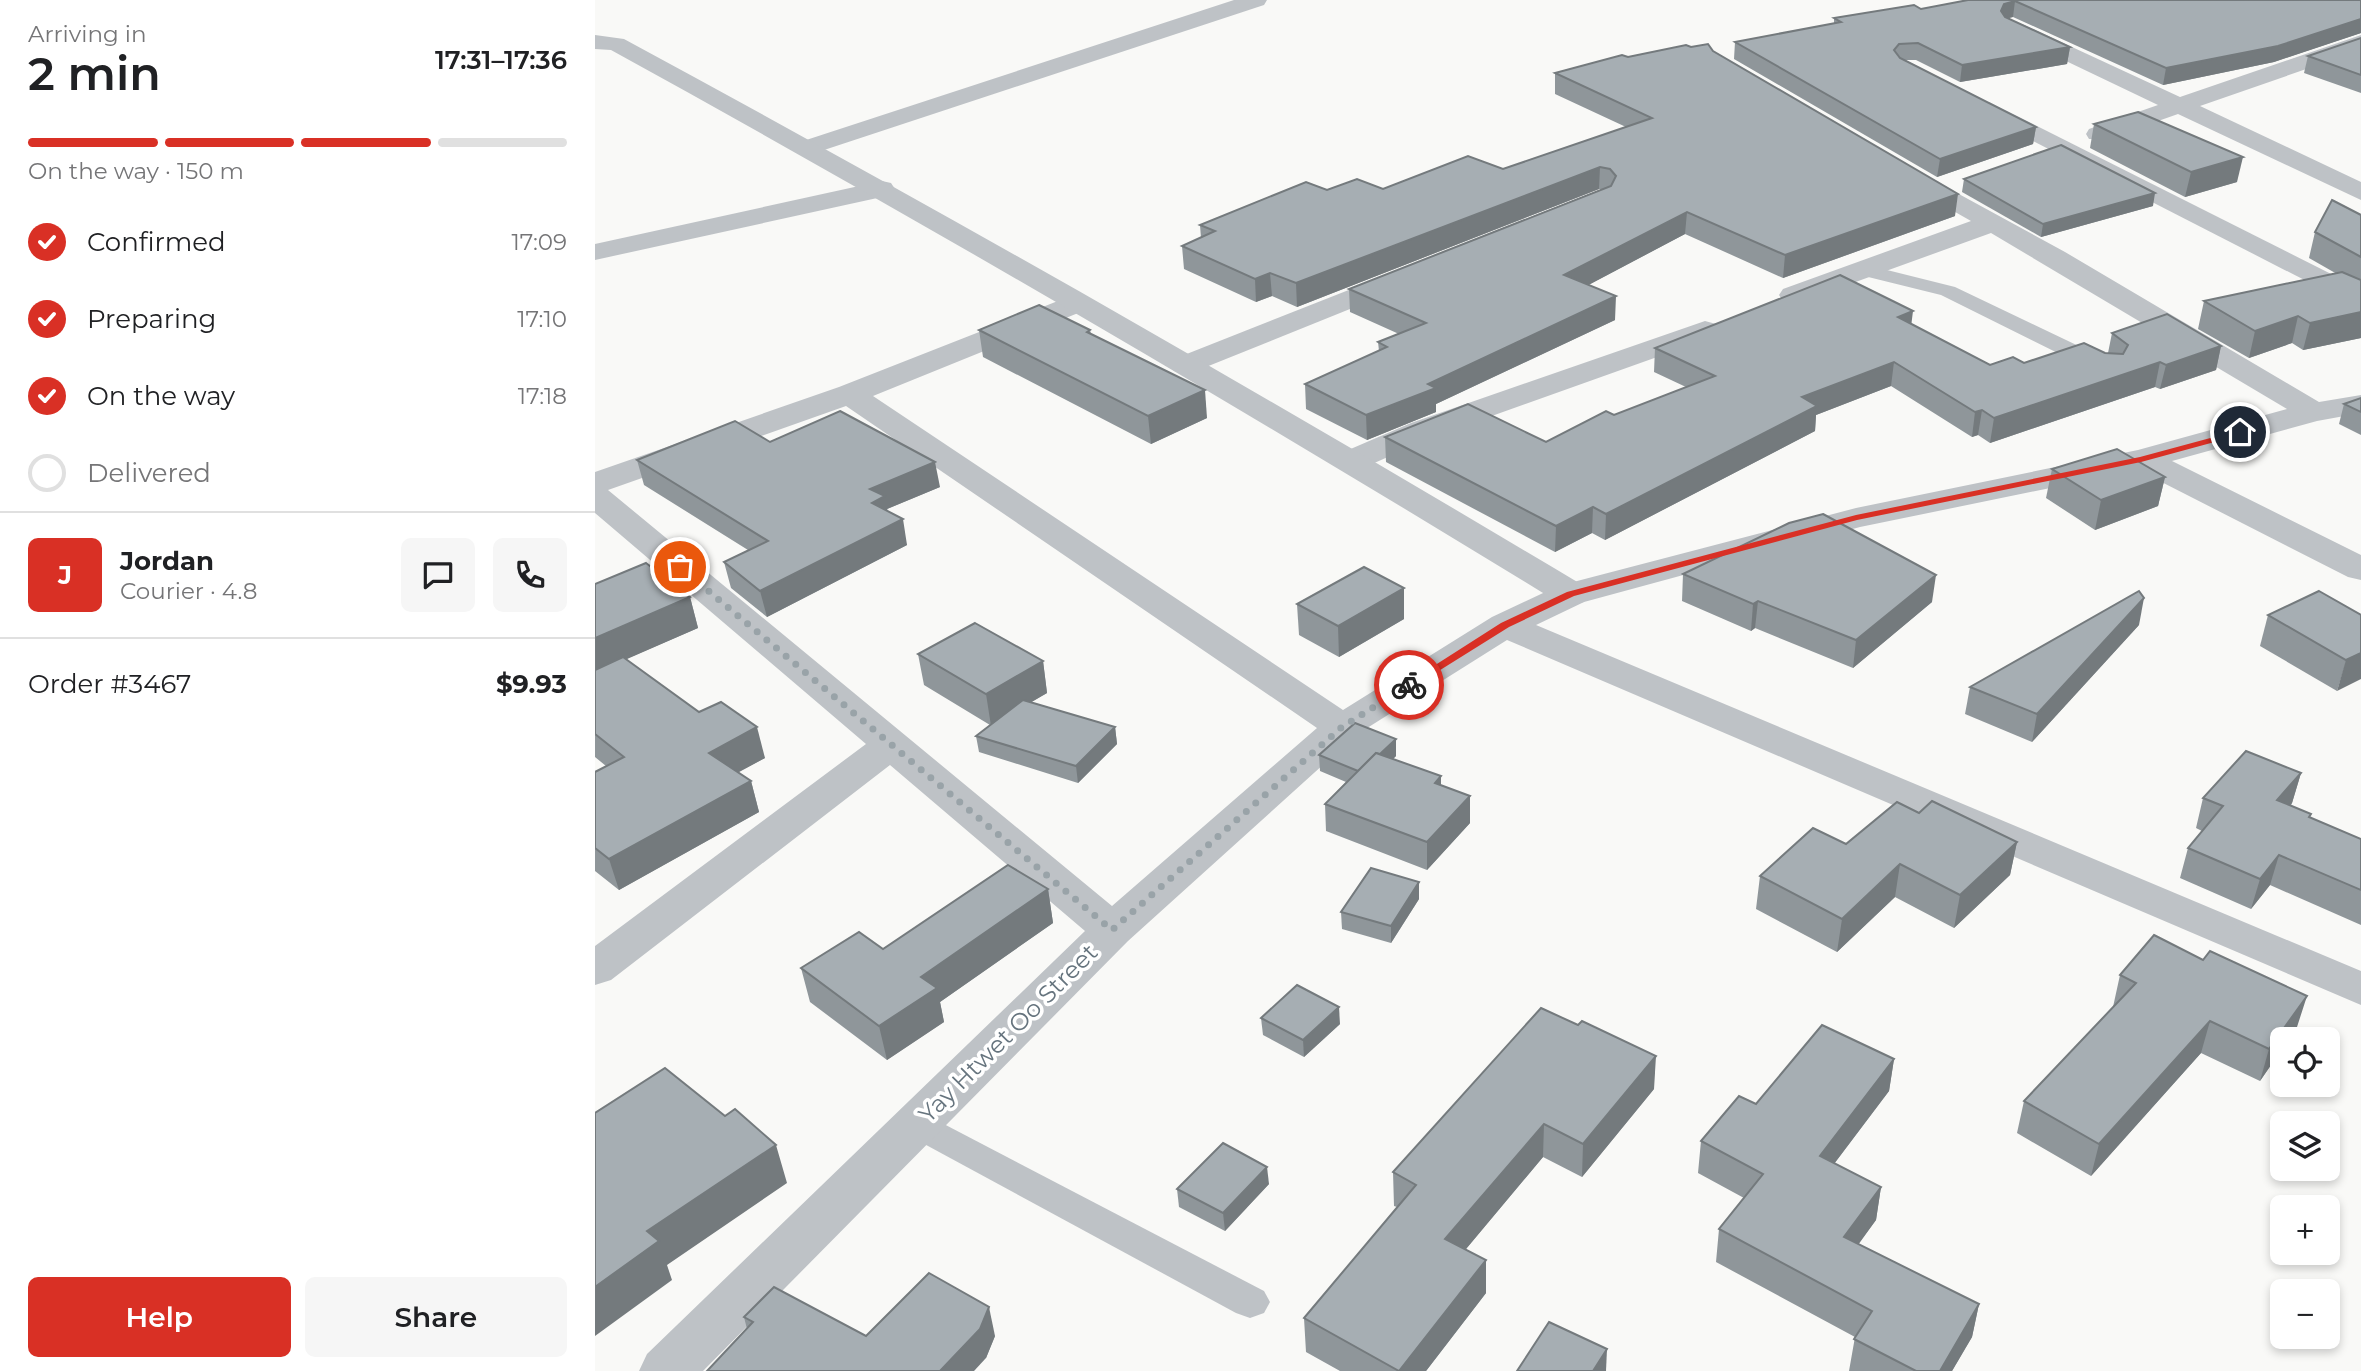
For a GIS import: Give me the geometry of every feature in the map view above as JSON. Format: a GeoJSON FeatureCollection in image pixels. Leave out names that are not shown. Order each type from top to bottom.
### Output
{"type":"FeatureCollection","features":[{"type":"Feature","properties":{"kind":"street"},"geometry":{"type":"LineString","coordinates":[[806,148],[1239,2]]}},
{"type":"Feature","properties":{"kind":"street"},"geometry":{"type":"LineString","coordinates":[[2012,26],[2361,192]]}},
{"type":"Feature","properties":{"kind":"street"},"geometry":{"type":"LineString","coordinates":[[595,42],[616,44],[882,189],[1351,461],[1571,594]]}},
{"type":"Feature","properties":{"kind":"street"},"geometry":{"type":"LineString","coordinates":[[2037,155],[2361,42]]}},
{"type":"Feature","properties":{"kind":"street"},"geometry":{"type":"LineString","coordinates":[[1967,98],[2361,300]]}},
{"type":"Feature","properties":{"kind":"street"},"geometry":{"type":"LineString","coordinates":[[1887,162],[1947,186],[1992,223],[2314,412]]}},
{"type":"Feature","properties":{"kind":"street"},"geometry":{"type":"LineString","coordinates":[[595,252],[882,189]]}},
{"type":"Feature","properties":{"kind":"street"},"geometry":{"type":"LineString","coordinates":[[1762,307],[1859,269],[1992,223]]}},
{"type":"Feature","properties":{"kind":"street"},"geometry":{"type":"LineString","coordinates":[[1185,365],[1418,272]]}},
{"type":"Feature","properties":{"kind":"street"},"geometry":{"type":"LineString","coordinates":[[595,483],[851,394],[1078,303]]}},
{"type":"Feature","properties":{"kind":"street"},"geometry":{"type":"LineString","coordinates":[[1351,461],[1422,430],[1725,321]]}},
{"type":"Feature","properties":{"kind":"street"},"geometry":{"type":"LineString","coordinates":[[851,394],[1342,727]]}},
{"type":"Feature","properties":{"kind":"street","name":"Yay Htwet Oo Street"},"geometry":{"type":"LineString","coordinates":[[667,1371],[1112,930],[1342,727],[1505,625],[1571,594],[1856,518],[2141,459],[2314,412],[2361,404]]}},
{"type":"Feature","properties":{"kind":"street"},"geometry":{"type":"LineString","coordinates":[[2141,459],[2361,569]]}},
{"type":"Feature","properties":{"kind":"street"},"geometry":{"type":"LineString","coordinates":[[595,496],[1112,930]]}},
{"type":"Feature","properties":{"kind":"street"},"geometry":{"type":"LineString","coordinates":[[1505,625],[2361,989]]}},
{"type":"Feature","properties":{"kind":"street"},"geometry":{"type":"LineString","coordinates":[[595,969],[892,744]]}},
{"type":"Feature","properties":{"kind":"lane"},"geometry":{"type":"LineString","coordinates":[[1859,269],[1948,291],[2110,370]]}},
{"type":"Feature","properties":{"kind":"lane"},"geometry":{"type":"LineString","coordinates":[[917,1123],[1249,1302]]}},
{"type":"Feature","properties":{"kind":"building"},"geometry":{"type":"Polygon","coordinates":[[[1968,0],[2361,0],[2361,19],[2278,46],[2166,68],[2015,1],[2004,4],[2001,11],[2005,17],[2070,47],[1962,65],[1918,43],[1899,44],[1894,50],[1900,58],[2036,127],[1940,159],[1735,42],[1841,22],[1834,18],[1914,5],[1921,9],[1968,0]]]}},
{"type":"Feature","properties":{"kind":"building"},"geometry":{"type":"Polygon","coordinates":[[[2361,38],[2361,75],[2308,56],[2361,38]]]}},
{"type":"Feature","properties":{"kind":"building"},"geometry":{"type":"Polygon","coordinates":[[[1708,44],[1713,51],[1958,194],[1785,255],[1687,212],[1564,275],[1616,296],[1428,384],[1436,388],[1366,415],[1305,384],[1387,347],[1378,342],[1426,323],[1349,289],[1611,186],[1616,176],[1610,169],[1600,167],[1296,283],[1270,273],[1255,279],[1182,246],[1215,231],[1200,225],[1306,182],[1327,190],[1357,179],[1383,189],[1468,156],[1503,169],[1652,118],[1555,73],[1622,55],[1628,57],[1686,45],[1691,47],[1708,44]]]}},
{"type":"Feature","properties":{"kind":"building"},"geometry":{"type":"Polygon","coordinates":[[[2138,112],[2243,157],[2191,172],[2094,124],[2138,112]]]}},
{"type":"Feature","properties":{"kind":"building"},"geometry":{"type":"Polygon","coordinates":[[[2061,145],[2155,193],[2043,224],[1964,179],[2061,145]]]}},
{"type":"Feature","properties":{"kind":"building"},"geometry":{"type":"Polygon","coordinates":[[[2332,200],[2361,215],[2361,257],[2315,232],[2332,200]]]}},
{"type":"Feature","properties":{"kind":"building"},"geometry":{"type":"Polygon","coordinates":[[[2342,272],[2361,280],[2361,312],[2310,323],[2298,316],[2255,331],[2204,301],[2342,272]]]}},
{"type":"Feature","properties":{"kind":"building"},"geometry":{"type":"Polygon","coordinates":[[[1840,275],[1913,311],[1898,317],[1990,365],[2013,357],[2024,363],[2084,343],[2105,353],[2123,354],[2128,345],[2112,333],[2167,314],[2221,346],[2166,365],[2160,362],[1994,418],[1982,410],[1975,412],[1894,362],[1802,397],[1817,406],[1606,514],[1593,507],[1556,526],[1385,437],[1468,404],[1546,442],[1606,411],[1614,415],[1715,376],[1655,348],[1840,275]]]}},
{"type":"Feature","properties":{"kind":"building"},"geometry":{"type":"Polygon","coordinates":[[[1039,305],[1090,330],[1087,332],[1205,390],[1148,416],[979,330],[1039,305]]]}},
{"type":"Feature","properties":{"kind":"building"},"geometry":{"type":"Polygon","coordinates":[[[2361,398],[2361,412],[2344,404],[2361,398]]]}},
{"type":"Feature","properties":{"kind":"building"},"geometry":{"type":"Polygon","coordinates":[[[840,411],[935,462],[870,489],[885,496],[872,503],[903,519],[760,591],[724,562],[768,541],[637,460],[735,421],[770,442],[840,411]]]}},
{"type":"Feature","properties":{"kind":"building"},"geometry":{"type":"Polygon","coordinates":[[[2117,449],[2165,477],[2101,500],[2052,469],[2117,449]]]}},
{"type":"Feature","properties":{"kind":"building"},"geometry":{"type":"Polygon","coordinates":[[[1823,514],[1936,575],[1856,640],[1758,601],[1753,604],[1683,574],[1789,523],[1823,514]]]}},
{"type":"Feature","properties":{"kind":"building"},"geometry":{"type":"Polygon","coordinates":[[[646,563],[690,597],[595,638],[595,584],[646,563]]]}},
{"type":"Feature","properties":{"kind":"building"},"geometry":{"type":"Polygon","coordinates":[[[1364,567],[1404,588],[1338,626],[1297,604],[1364,567]]]}},
{"type":"Feature","properties":{"kind":"building"},"geometry":{"type":"Polygon","coordinates":[[[2139,591],[2144,598],[2037,714],[1970,687],[2139,591]]]}},
{"type":"Feature","properties":{"kind":"building"},"geometry":{"type":"Polygon","coordinates":[[[2319,591],[2361,615],[2361,653],[2346,660],[2268,615],[2319,591]]]}},
{"type":"Feature","properties":{"kind":"building"},"geometry":{"type":"Polygon","coordinates":[[[975,623],[1043,661],[986,694],[918,654],[975,623]]]}},
{"type":"Feature","properties":{"kind":"building"},"geometry":{"type":"Polygon","coordinates":[[[623,657],[699,712],[721,702],[757,727],[709,753],[751,781],[609,859],[595,848],[595,772],[624,757],[595,734],[595,670],[623,657]]]}},
{"type":"Feature","properties":{"kind":"building"},"geometry":{"type":"Polygon","coordinates":[[[1023,700],[1115,727],[1076,766],[976,736],[1023,700]]]}},
{"type":"Feature","properties":{"kind":"building"},"geometry":{"type":"Polygon","coordinates":[[[1355,723],[1396,739],[1380,754],[1376,753],[1358,771],[1319,755],[1355,723]]]}},
{"type":"Feature","properties":{"kind":"building"},"geometry":{"type":"Polygon","coordinates":[[[2246,751],[2301,773],[2277,800],[2361,839],[2361,890],[2279,855],[2260,879],[2188,848],[2223,806],[2203,798],[2246,751]]]}},
{"type":"Feature","properties":{"kind":"building"},"geometry":{"type":"Polygon","coordinates":[[[1376,753],[1441,776],[1435,783],[1470,796],[1427,842],[1325,804],[1376,753]]]}},
{"type":"Feature","properties":{"kind":"building"},"geometry":{"type":"Polygon","coordinates":[[[1932,801],[2017,842],[1960,895],[1900,864],[1842,919],[1760,876],[1813,828],[1846,844],[1897,802],[1919,813],[1932,801]]]}},
{"type":"Feature","properties":{"kind":"building"},"geometry":{"type":"Polygon","coordinates":[[[1008,865],[1048,889],[921,977],[937,988],[879,1026],[801,968],[859,932],[883,949],[1008,865]]]}},
{"type":"Feature","properties":{"kind":"building"},"geometry":{"type":"Polygon","coordinates":[[[1371,868],[1419,882],[1391,926],[1341,912],[1371,868]]]}},
{"type":"Feature","properties":{"kind":"building"},"geometry":{"type":"Polygon","coordinates":[[[2154,935],[2203,960],[2210,951],[2307,996],[2285,1027],[2270,1027],[2269,1049],[2210,1021],[2099,1144],[2024,1101],[2136,983],[2120,975],[2154,935]]]}},
{"type":"Feature","properties":{"kind":"building"},"geometry":{"type":"Polygon","coordinates":[[[1297,985],[1339,1007],[1303,1040],[1261,1018],[1297,985]]]}},
{"type":"Feature","properties":{"kind":"building"},"geometry":{"type":"Polygon","coordinates":[[[1541,1008],[1578,1025],[1582,1021],[1656,1056],[1583,1144],[1544,1124],[1445,1239],[1486,1260],[1399,1371],[1304,1318],[1416,1185],[1393,1172],[1541,1008]]]}},
{"type":"Feature","properties":{"kind":"building"},"geometry":{"type":"Polygon","coordinates":[[[1822,1025],[1894,1059],[1820,1156],[1881,1187],[1844,1237],[1979,1304],[1940,1371],[1916,1371],[1854,1339],[1872,1311],[1719,1229],[1763,1174],[1701,1141],[1739,1096],[1756,1104],[1822,1025]]]}},
{"type":"Feature","properties":{"kind":"building"},"geometry":{"type":"Polygon","coordinates":[[[665,1068],[725,1116],[735,1109],[776,1145],[647,1231],[659,1241],[595,1287],[595,1113],[665,1068]]]}},
{"type":"Feature","properties":{"kind":"building"},"geometry":{"type":"Polygon","coordinates":[[[1223,1143],[1267,1167],[1223,1213],[1177,1189],[1223,1143]]]}},
{"type":"Feature","properties":{"kind":"building"},"geometry":{"type":"Polygon","coordinates":[[[929,1273],[989,1307],[980,1329],[940,1371],[707,1371],[753,1322],[744,1317],[774,1287],[866,1336],[929,1273]]]}},
{"type":"Feature","properties":{"kind":"building"},"geometry":{"type":"Polygon","coordinates":[[[1549,1322],[1607,1349],[1593,1371],[1517,1371],[1549,1322]]]}},
{"type":"Feature","properties":{"kind":"way so far"},"geometry":{"type":"LineString","coordinates":[[680,567],[1112,930],[1342,727],[1409,685]]}},
{"type":"Feature","properties":{"kind":"route"},"geometry":{"type":"LineString","coordinates":[[1409,685],[1505,625],[1571,594],[1856,518],[2141,459],[2240,432]]}}]}
